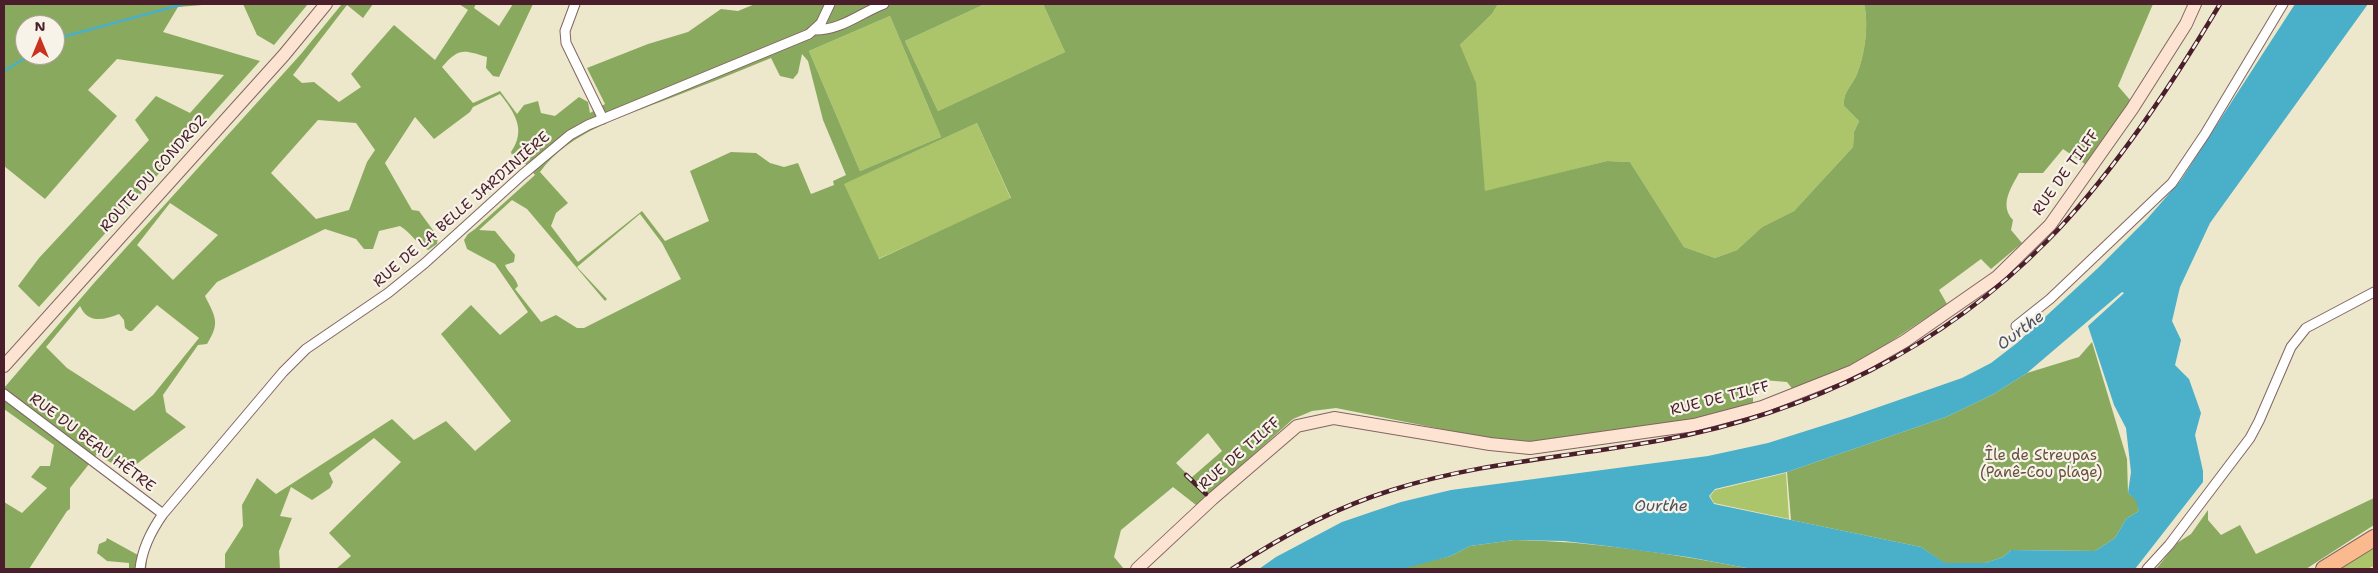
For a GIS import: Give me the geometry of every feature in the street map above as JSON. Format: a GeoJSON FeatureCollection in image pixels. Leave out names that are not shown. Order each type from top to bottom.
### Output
{"type":"FeatureCollection","features":[{"type":"Feature","properties":{"kind":"highway"},"geometry":{"type":"LineString","coordinates":[[2324,569],[2374,538]]}},
{"type":"Feature","properties":{"kind":"main road","name":"ROUTE DU CONDROZ"},"geometry":{"type":"LineString","coordinates":[[4,366],[284,54],[326,4]]}},
{"type":"Feature","properties":{"kind":"main road","name":"RUE DE TILFF"},"geometry":{"type":"LineString","coordinates":[[1136,569],[1212,499],[1297,426],[1334,418],[1490,444],[1530,448],[1694,425],[1762,407],[1853,371],[1905,341],[1997,277],[2050,225],[2132,109],[2186,24],[2195,4]]}},
{"type":"Feature","properties":{"kind":"street"},"geometry":{"type":"LineString","coordinates":[[575,4],[565,31],[566,43],[603,120]]}},
{"type":"Feature","properties":{"kind":"street","name":"RUE DE LA BELLE JARDINIÈRE"},"geometry":{"type":"LineString","coordinates":[[140,569],[141,558],[152,531],[163,514],[282,372],[306,349],[388,294],[570,135],[804,37],[815,30],[826,16],[830,4]]}},
{"type":"Feature","properties":{"kind":"street"},"geometry":{"type":"LineString","coordinates":[[815,30],[829,30],[850,22],[871,9],[884,4]]}},
{"type":"Feature","properties":{"kind":"street"},"geometry":{"type":"LineString","coordinates":[[2016,326],[2050,299],[2172,183],[2205,134],[2281,8],[2271,4]]}},
{"type":"Feature","properties":{"kind":"street"},"geometry":{"type":"LineString","coordinates":[[2147,569],[2169,545],[2250,438],[2292,346],[2306,328],[2374,292]]}},
{"type":"Feature","properties":{"kind":"street","name":"RUE DU BEAU HÊTRE"},"geometry":{"type":"LineString","coordinates":[[4,394],[163,514]]}},
{"type":"Feature","properties":{"kind":"green space"},"geometry":{"type":"Polygon","coordinates":[[[4,4],[214,4],[178,7],[163,32],[260,61],[39,307],[18,286],[39,258],[149,140],[135,120],[156,96],[190,113],[224,75],[117,59],[88,90],[117,116],[45,199],[4,166],[4,4]]]}},
{"type":"Feature","properties":{"kind":"green space"},"geometry":{"type":"Polygon","coordinates":[[[243,4],[308,4],[274,45],[257,35],[243,4]]]}},
{"type":"Feature","properties":{"kind":"green space"},"geometry":{"type":"Polygon","coordinates":[[[342,4],[373,4],[363,18],[347,5],[293,75],[302,83],[314,82],[339,102],[361,87],[351,74],[394,25],[435,60],[468,10],[459,4],[476,4],[474,8],[499,26],[513,4],[533,4],[499,77],[493,76],[486,68],[487,57],[473,53],[458,53],[442,67],[473,103],[500,91],[517,114],[524,105],[538,101],[541,113],[555,116],[579,97],[588,102],[590,113],[605,104],[587,68],[648,44],[688,32],[721,9],[738,11],[755,4],[985,4],[905,41],[938,111],[1065,52],[1043,4],[1498,4],[1492,14],[1460,45],[1476,83],[1485,191],[1607,161],[1630,162],[1684,247],[1715,258],[1737,250],[1762,227],[1794,211],[1853,147],[1854,132],[1859,121],[1844,106],[1844,101],[1846,92],[1857,74],[1862,58],[1866,29],[1864,4],[2153,4],[2118,86],[2131,101],[2085,164],[2063,149],[2043,173],[2019,173],[2008,196],[2007,208],[2013,220],[2011,230],[2022,243],[1991,269],[1981,259],[1939,290],[1947,304],[1851,368],[1794,391],[1787,382],[1763,380],[1753,393],[1753,404],[1682,425],[1531,442],[1491,439],[1336,408],[1312,411],[1293,419],[1193,509],[1196,505],[1173,487],[1121,530],[1114,557],[1124,569],[336,569],[351,556],[329,533],[401,462],[374,438],[329,473],[333,482],[330,488],[312,500],[291,487],[280,516],[292,518],[279,551],[280,569],[225,569],[225,554],[243,526],[242,505],[257,478],[276,494],[392,419],[414,440],[446,421],[475,451],[511,421],[441,334],[471,305],[500,335],[528,312],[495,264],[467,249],[464,240],[468,234],[535,175],[526,164],[514,161],[511,152],[518,136],[517,121],[510,107],[500,94],[473,107],[470,112],[434,139],[415,117],[385,163],[412,210],[419,211],[438,237],[437,244],[428,250],[400,226],[379,231],[373,249],[364,249],[356,239],[325,229],[217,282],[205,296],[214,315],[214,331],[207,344],[198,345],[163,395],[166,412],[186,427],[126,472],[97,454],[70,488],[70,509],[29,569],[4,569],[4,502],[22,513],[47,488],[31,477],[40,466],[50,466],[54,445],[4,409],[4,388],[94,283],[301,54],[342,4]],[[890,16],[809,51],[860,171],[941,137],[890,16]],[[802,54],[798,73],[793,79],[780,76],[771,58],[616,119],[582,136],[552,158],[540,172],[568,203],[556,213],[551,226],[578,262],[642,211],[665,241],[709,221],[690,171],[731,152],[756,153],[770,163],[784,167],[798,163],[811,194],[834,185],[833,181],[846,175],[823,120],[808,61],[802,54]],[[318,120],[271,173],[316,219],[349,210],[367,162],[375,150],[356,123],[318,120]],[[977,123],[844,184],[879,259],[1011,198],[977,123]],[[512,200],[479,230],[495,231],[515,255],[514,262],[505,265],[517,283],[518,286],[515,289],[541,322],[556,315],[577,328],[584,328],[681,279],[662,243],[640,214],[577,267],[607,299],[605,301],[527,209],[512,200]],[[170,203],[137,245],[173,280],[218,235],[170,203]],[[157,305],[132,331],[125,328],[124,320],[119,314],[102,319],[92,318],[83,312],[80,306],[46,347],[67,368],[134,411],[153,395],[199,338],[157,305]],[[1208,433],[1176,463],[1191,478],[1222,451],[1208,433]]]}},
{"type":"Feature","properties":{"kind":"green space"},"geometry":{"type":"Polygon","coordinates":[[[985,4],[1043,4],[1065,52],[938,111],[905,41],[985,4]]]}},
{"type":"Feature","properties":{"kind":"green space"},"geometry":{"type":"Polygon","coordinates":[[[1498,4],[1864,4],[1866,29],[1862,58],[1857,74],[1846,92],[1844,101],[1844,106],[1859,121],[1854,132],[1853,147],[1794,211],[1762,227],[1737,250],[1715,258],[1684,247],[1630,162],[1607,161],[1485,192],[1480,152],[1460,45],[1492,14],[1498,4]]]}},
{"type":"Feature","properties":{"kind":"green space"},"geometry":{"type":"Polygon","coordinates":[[[890,16],[941,137],[860,171],[809,51],[890,16]]]}},
{"type":"Feature","properties":{"kind":"green space"},"geometry":{"type":"Polygon","coordinates":[[[977,123],[1011,199],[878,259],[843,184],[977,123]]]}},
{"type":"Feature","properties":{"kind":"green space","name":"Île de Streupas (Panê-Cou plage)"},"geometry":{"type":"Polygon","coordinates":[[[2092,342],[2127,459],[2128,493],[2137,500],[2139,511],[2126,519],[2115,538],[2095,551],[2011,550],[2003,557],[1985,563],[1944,563],[1921,547],[1791,520],[1787,472],[1946,417],[1992,395],[2027,373],[2079,357],[2092,342]]]}},
{"type":"Feature","properties":{"kind":"green space"},"geometry":{"type":"Polygon","coordinates":[[[1786,473],[1789,519],[1714,503],[1710,496],[1715,490],[1786,473]]]}},
{"type":"Feature","properties":{"kind":"green space"},"geometry":{"type":"Polygon","coordinates":[[[2374,498],[2374,525],[2306,569],[2156,569],[2177,543],[2191,534],[2208,510],[2208,520],[2221,535],[2240,525],[2256,554],[2374,498]]]}},
{"type":"Feature","properties":{"kind":"green space"},"geometry":{"type":"Polygon","coordinates":[[[107,538],[147,560],[146,569],[129,569],[129,563],[107,561],[97,553],[99,544],[106,541],[107,538]]]}},
{"type":"Feature","properties":{"kind":"green space"},"geometry":{"type":"Polygon","coordinates":[[[1514,540],[1574,543],[1633,549],[1752,569],[1402,569],[1451,556],[1470,546],[1514,540]]]}},
{"type":"Feature","properties":{"kind":"green space"},"geometry":{"type":"Polygon","coordinates":[[[2374,547],[2374,566],[2367,569],[2338,569],[2374,547]]]}},
{"type":"Feature","properties":{"kind":"water","name":"Ourthe"},"geometry":{"type":"Polygon","coordinates":[[[2295,4],[2368,4],[2210,223],[2180,287],[2172,321],[2181,340],[2175,365],[2189,379],[2201,413],[2195,435],[2203,471],[2203,482],[2135,569],[1752,569],[1688,557],[1607,546],[1564,541],[1514,540],[1470,546],[1451,556],[1402,569],[1259,569],[1276,557],[1342,522],[1401,502],[1451,490],[1708,456],[1768,443],[1962,378],[1991,363],[2017,343],[2098,268],[2147,219],[2181,180],[2295,4]],[[2122,292],[2027,373],[1992,395],[1946,417],[1787,472],[1715,489],[1709,496],[1714,504],[1921,547],[1945,563],[1985,563],[2003,557],[2011,550],[2095,551],[2115,538],[2126,519],[2139,511],[2136,500],[2128,493],[2131,472],[2126,428],[2114,405],[2088,326],[2124,293],[2122,292]]]}},
{"type":"Feature","properties":{"kind":"waterway"},"geometry":{"type":"LineString","coordinates":[[65,36],[184,4]]}},
{"type":"Feature","properties":{"kind":"waterway"},"geometry":{"type":"LineString","coordinates":[[4,71],[15,64]]}},
{"type":"Feature","properties":{"kind":"railway"},"geometry":{"type":"LineString","coordinates":[[1232,569],[1270,545],[1329,514],[1392,490],[1492,466],[1628,446],[1716,428],[1769,413],[1821,393],[1870,370],[1918,344],[1964,313],[2007,278],[2048,240],[2072,214],[2118,158],[2162,96],[2220,4]]}},
{"type":"Feature","properties":{"kind":"railway"},"geometry":{"type":"LineString","coordinates":[[1186,475],[1206,494]]}}]}
